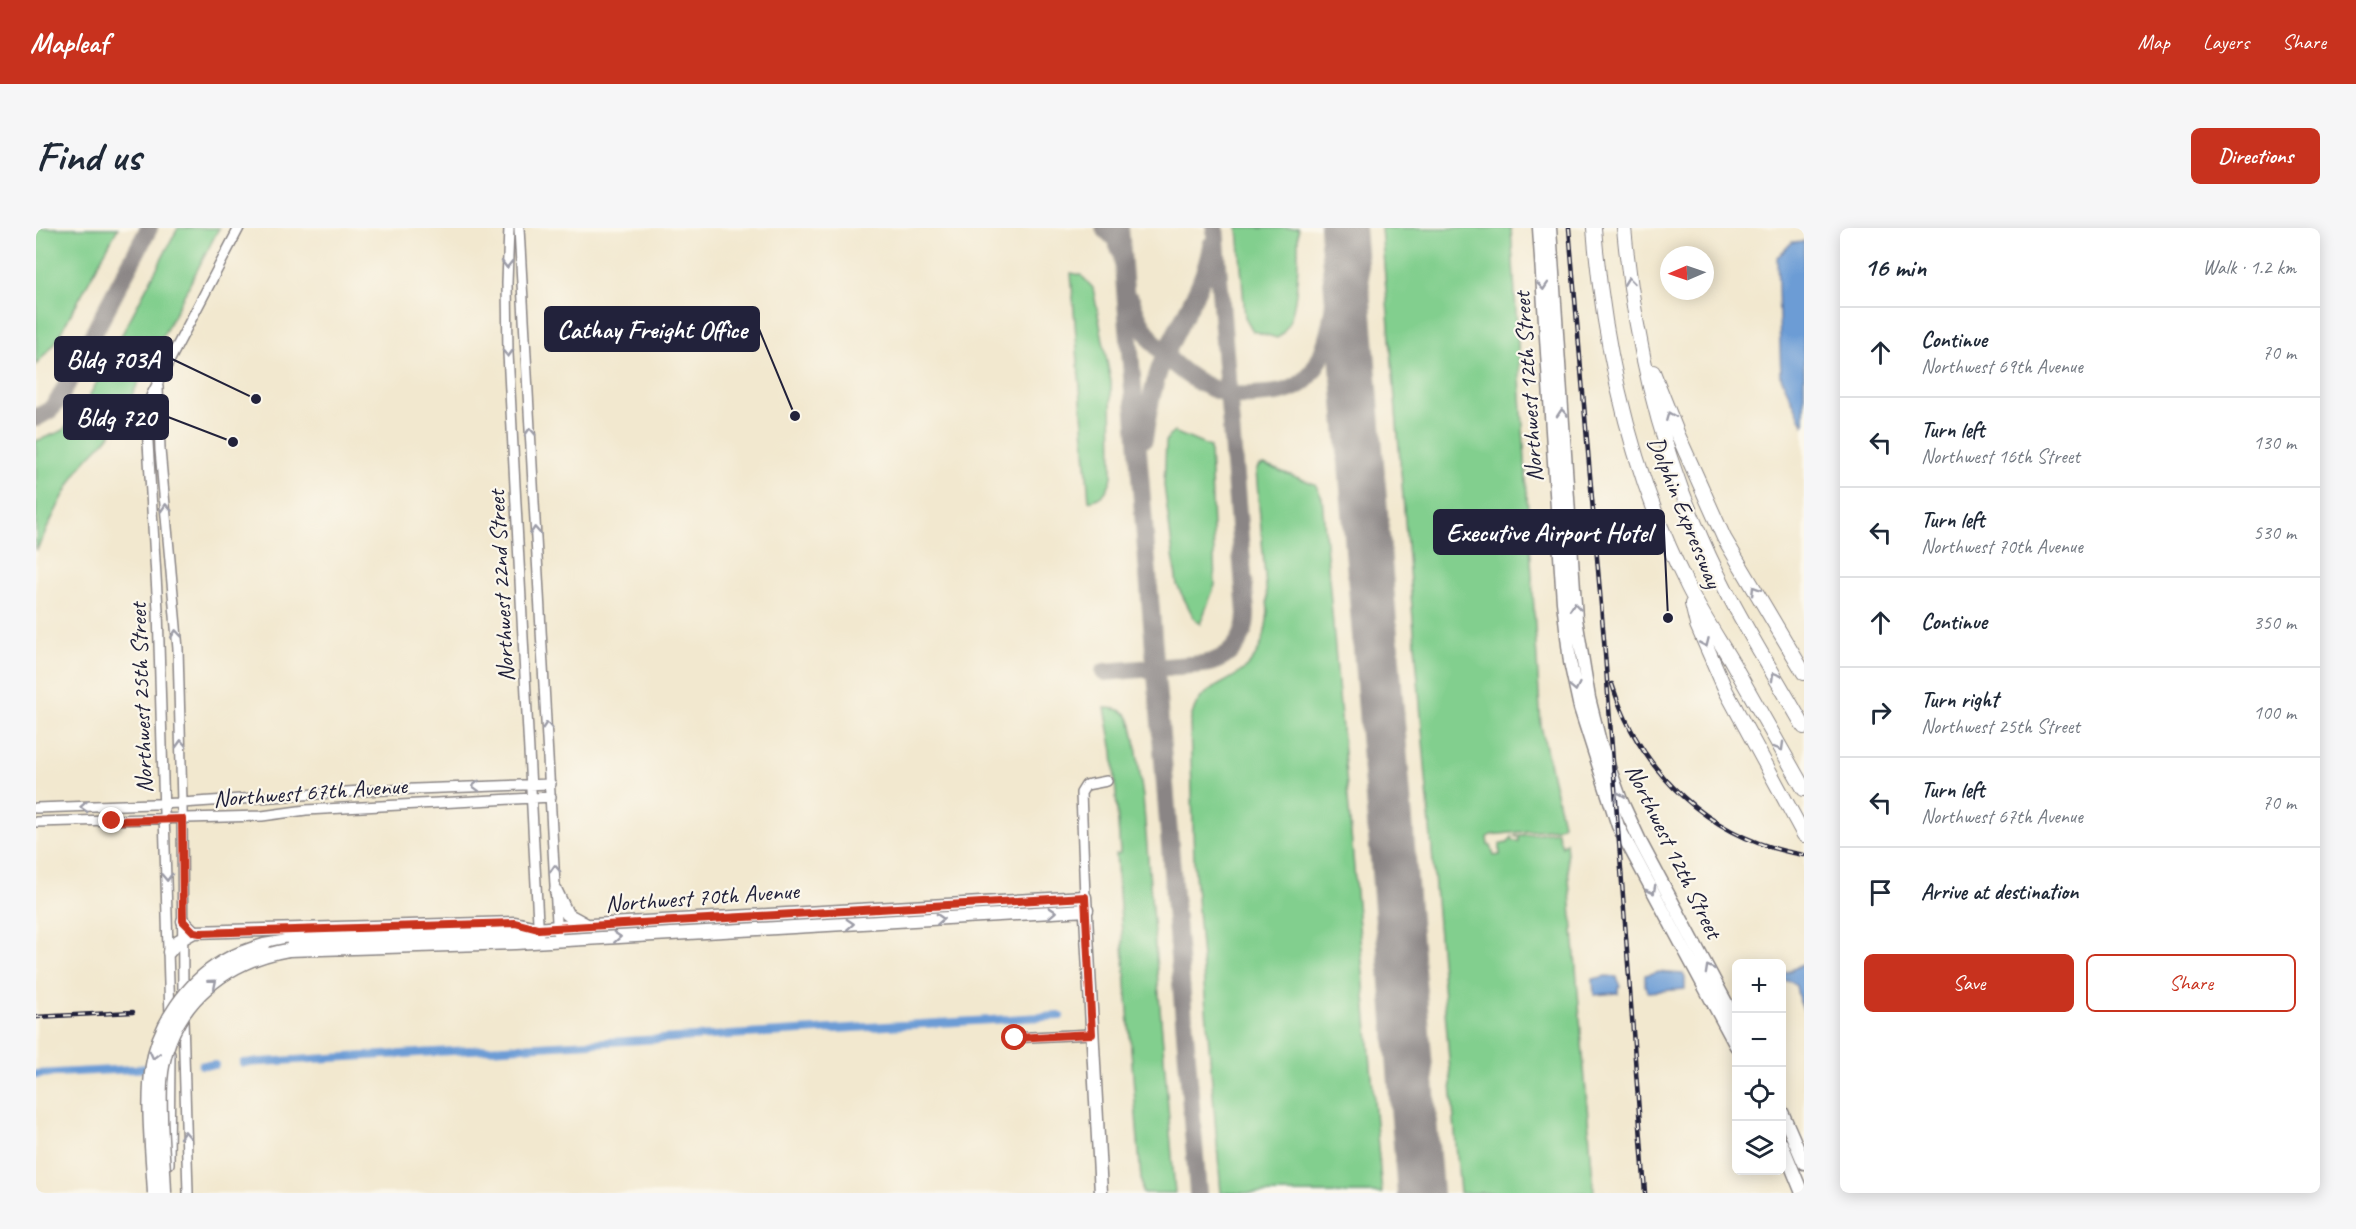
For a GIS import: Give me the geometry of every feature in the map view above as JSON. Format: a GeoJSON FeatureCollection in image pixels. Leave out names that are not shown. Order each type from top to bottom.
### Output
{"type":"FeatureCollection","features":[{"type":"Feature","properties":{"kind":"highway","name":"Dolphin Expressway"},"geometry":{"type":"LineString","coordinates":[[1594,228],[1602,302],[1618,393],[1645,483],[1688,587],[1804,789]]}},
{"type":"Feature","properties":{"kind":"highway","name":"Dolphin Expressway"},"geometry":{"type":"LineString","coordinates":[[1624,228],[1638,334],[1662,434],[1698,531],[1731,598],[1804,727]]}},
{"type":"Feature","properties":{"kind":"highway"},"geometry":{"type":"LineString","coordinates":[[1638,334],[1678,435],[1720,528],[1804,673]]}},
{"type":"Feature","properties":{"kind":"highway"},"geometry":{"type":"LineString","coordinates":[[1688,587],[1697,625],[1726,691],[1804,835]]}},
{"type":"Feature","properties":{"kind":"main road","name":"Northwest 12th Street"},"geometry":{"type":"LineString","coordinates":[[1539,228],[1563,602],[1570,662],[1580,708],[1598,771],[1618,826],[1732,1037]]}},
{"type":"Feature","properties":{"kind":"main road","name":"Northwest 12th Street"},"geometry":{"type":"LineString","coordinates":[[1550,228],[1575,609],[1588,698],[1600,742],[1621,800],[1641,843],[1733,1013]]}},
{"type":"Feature","properties":{"kind":"main road"},"geometry":{"type":"LineString","coordinates":[[556,891],[567,915],[588,926]]}},
{"type":"Feature","properties":{"kind":"main road"},"geometry":{"type":"LineString","coordinates":[[1085,897],[1101,1193]]}},
{"type":"Feature","properties":{"kind":"main road","name":"Northwest 70th Avenue"},"geometry":{"type":"LineString","coordinates":[[558,934],[588,926],[1085,897]]}},
{"type":"Feature","properties":{"kind":"main road","name":"Northwest 70th Avenue"},"geometry":{"type":"LineString","coordinates":[[538,935],[1087,910]]}},
{"type":"Feature","properties":{"kind":"main road"},"geometry":{"type":"LineString","coordinates":[[183,921],[188,935]]}},
{"type":"Feature","properties":{"kind":"main road"},"geometry":{"type":"LineString","coordinates":[[170,952],[188,935],[515,923],[538,935]]}},
{"type":"Feature","properties":{"kind":"main road"},"geometry":{"type":"LineString","coordinates":[[154,1193],[150,1082],[156,1047],[164,1026],[176,1007],[203,976],[222,962],[264,945],[294,940],[538,935]]}},
{"type":"Feature","properties":{"kind":"main road"},"geometry":{"type":"LineString","coordinates":[[167,1193],[162,1082],[165,1060],[174,1033],[189,1007],[221,976],[264,955],[288,950],[538,935]]}},
{"type":"Feature","properties":{"kind":"main road"},"geometry":{"type":"LineString","coordinates":[[1786,1121],[1804,1163]]}},
{"type":"Feature","properties":{"kind":"main road"},"geometry":{"type":"LineString","coordinates":[[1786,1154],[1802,1193]]}},
{"type":"Feature","properties":{"kind":"street","name":"Northwest 25th Street"},"geometry":{"type":"LineString","coordinates":[[167,1193],[170,952],[158,610],[146,413],[148,401],[239,228]]}},
{"type":"Feature","properties":{"kind":"street","name":"Northwest 22nd Street"},"geometry":{"type":"LineString","coordinates":[[509,228],[508,353],[538,935]]}},
{"type":"Feature","properties":{"kind":"street","name":"Northwest 22nd Street"},"geometry":{"type":"LineString","coordinates":[[519,228],[558,934]]}},
{"type":"Feature","properties":{"kind":"street","name":"Northwest 25th Street"},"geometry":{"type":"LineString","coordinates":[[158,384],[160,450],[178,649],[183,921]]}},
{"type":"Feature","properties":{"kind":"street"},"geometry":{"type":"LineString","coordinates":[[1085,897],[1081,793],[1086,785],[1107,781]]}},
{"type":"Feature","properties":{"kind":"street","name":"Northwest 67th Avenue"},"geometry":{"type":"LineString","coordinates":[[36,808],[182,803],[361,791],[551,784]]}},
{"type":"Feature","properties":{"kind":"street","name":"Northwest 67th Avenue"},"geometry":{"type":"LineString","coordinates":[[36,822],[182,819],[551,797]]}},
{"type":"Feature","properties":{"kind":"street"},"geometry":{"type":"LineString","coordinates":[[188,935],[183,1045],[188,1193]]}},
{"type":"Feature","properties":{"kind":"street"},"geometry":{"type":"LineString","coordinates":[[1011,1038],[1092,1034]]}},
{"type":"Feature","properties":{"kind":"street"},"geometry":{"type":"LineString","coordinates":[[170,1046],[183,1045]]}},
{"type":"Feature","properties":{"kind":"green space"},"geometry":{"type":"Polygon","coordinates":[[[36,228],[118,228],[55,343],[36,365],[36,228]]]}},
{"type":"Feature","properties":{"kind":"green space"},"geometry":{"type":"Polygon","coordinates":[[[178,228],[219,228],[116,426],[74,478],[36,551],[36,441],[62,431],[81,412],[178,228]]]}},
{"type":"Feature","properties":{"kind":"green space"},"geometry":{"type":"Polygon","coordinates":[[[1238,228],[1298,228],[1298,271],[1294,304],[1285,330],[1277,338],[1253,331],[1245,317],[1238,228]]]}},
{"type":"Feature","properties":{"kind":"green space"},"geometry":{"type":"Polygon","coordinates":[[[1381,228],[1511,228],[1541,726],[1563,824],[1557,828],[1491,835],[1487,838],[1494,856],[1500,855],[1500,844],[1508,843],[1512,837],[1513,841],[1519,841],[1519,837],[1514,836],[1557,831],[1562,846],[1566,842],[1594,1193],[1460,1193],[1381,228]]]}},
{"type":"Feature","properties":{"kind":"green space"},"geometry":{"type":"Polygon","coordinates":[[[1071,273],[1081,275],[1093,288],[1111,382],[1112,477],[1105,493],[1089,501],[1071,273]]]}},
{"type":"Feature","properties":{"kind":"green space"},"geometry":{"type":"Polygon","coordinates":[[[1174,432],[1210,447],[1215,585],[1200,624],[1195,620],[1177,585],[1164,485],[1166,442],[1174,432]]]}},
{"type":"Feature","properties":{"kind":"green space"},"geometry":{"type":"Polygon","coordinates":[[[1264,465],[1315,484],[1322,497],[1382,1193],[1221,1193],[1194,861],[1190,724],[1197,703],[1209,691],[1234,677],[1249,664],[1264,636],[1268,611],[1256,471],[1259,466],[1264,465]]]}},
{"type":"Feature","properties":{"kind":"green space"},"geometry":{"type":"Polygon","coordinates":[[[1105,708],[1120,710],[1128,716],[1137,755],[1143,797],[1175,1193],[1142,1193],[1116,854],[1120,853],[1113,751],[1105,708]]]}},
{"type":"Feature","properties":{"kind":"water"},"geometry":{"type":"Polygon","coordinates":[[[1804,241],[1804,426],[1781,377],[1777,258],[1792,242],[1804,241]]]}},
{"type":"Feature","properties":{"kind":"water"},"geometry":{"type":"Polygon","coordinates":[[[1804,964],[1804,1011],[1796,986],[1786,981],[1786,972],[1804,964]]]}},
{"type":"Feature","properties":{"kind":"water"},"geometry":{"type":"Polygon","coordinates":[[[1656,972],[1683,974],[1685,989],[1648,992],[1645,975],[1656,972]]]}},
{"type":"Feature","properties":{"kind":"water"},"geometry":{"type":"Polygon","coordinates":[[[1606,976],[1617,977],[1620,987],[1618,993],[1594,995],[1593,979],[1606,976]]]}},
{"type":"Feature","properties":{"kind":"waterway"},"geometry":{"type":"LineString","coordinates":[[243,1063],[1060,1016]]}},
{"type":"Feature","properties":{"kind":"waterway"},"geometry":{"type":"LineString","coordinates":[[202,1065],[215,1065]]}},
{"type":"Feature","properties":{"kind":"waterway"},"geometry":{"type":"LineString","coordinates":[[36,1074],[154,1068]]}},
{"type":"Feature","properties":{"kind":"taxiway"},"geometry":{"type":"LineString","coordinates":[[36,418],[50,410],[58,401],[149,228]]}},
{"type":"Feature","properties":{"kind":"taxiway"},"geometry":{"type":"LineString","coordinates":[[1104,228],[1115,239],[1121,252]]}},
{"type":"Feature","properties":{"kind":"taxiway"},"geometry":{"type":"LineString","coordinates":[[1120,228],[1198,1193]]}},
{"type":"Feature","properties":{"kind":"taxiway"},"geometry":{"type":"LineString","coordinates":[[1104,672],[1213,662],[1235,647],[1243,632],[1246,613],[1215,228]]}},
{"type":"Feature","properties":{"kind":"taxiway"},"geometry":{"type":"LineString","coordinates":[[1131,300],[1147,332],[1158,347],[1170,361],[1200,383],[1234,395],[1258,395],[1286,391],[1309,377],[1321,356],[1327,339],[1334,302],[1337,228]]}},
{"type":"Feature","properties":{"kind":"taxiway"},"geometry":{"type":"LineString","coordinates":[[1144,439],[1158,373],[1204,274],[1211,245]]}},
{"type":"Feature","properties":{"kind":"runway"},"geometry":{"type":"LineString","coordinates":[[1342,228],[1420,1193]]}},
{"type":"Feature","properties":{"kind":"railway"},"geometry":{"type":"LineString","coordinates":[[1569,228],[1604,640],[1645,1193]]}},
{"type":"Feature","properties":{"kind":"railway"},"geometry":{"type":"LineString","coordinates":[[1612,684],[1624,716],[1641,746],[1661,773],[1684,797],[1710,818],[1739,834],[1770,847],[1804,855]]}},
{"type":"Feature","properties":{"kind":"railway"},"geometry":{"type":"LineString","coordinates":[[36,1017],[133,1012]]}},
{"type":"Feature","properties":{"kind":"place","name":"Bldg 703A"},"geometry":{"type":"Point","coordinates":[256,399]}},
{"type":"Feature","properties":{"kind":"place","name":"Cathay Freight Office"},"geometry":{"type":"Point","coordinates":[795,416]}},
{"type":"Feature","properties":{"kind":"place","name":"Bldg 720"},"geometry":{"type":"Point","coordinates":[233,442]}},
{"type":"Feature","properties":{"kind":"place","name":"Executive Airport Hotel"},"geometry":{"type":"Point","coordinates":[1668,618]}},
{"type":"Feature","properties":{"kind":"route"},"geometry":{"type":"LineString","coordinates":[[112,821],[182,819],[183,921],[194,932],[200,933],[515,923],[538,929],[1085,897],[1092,1034],[1015,1038]]}}]}
